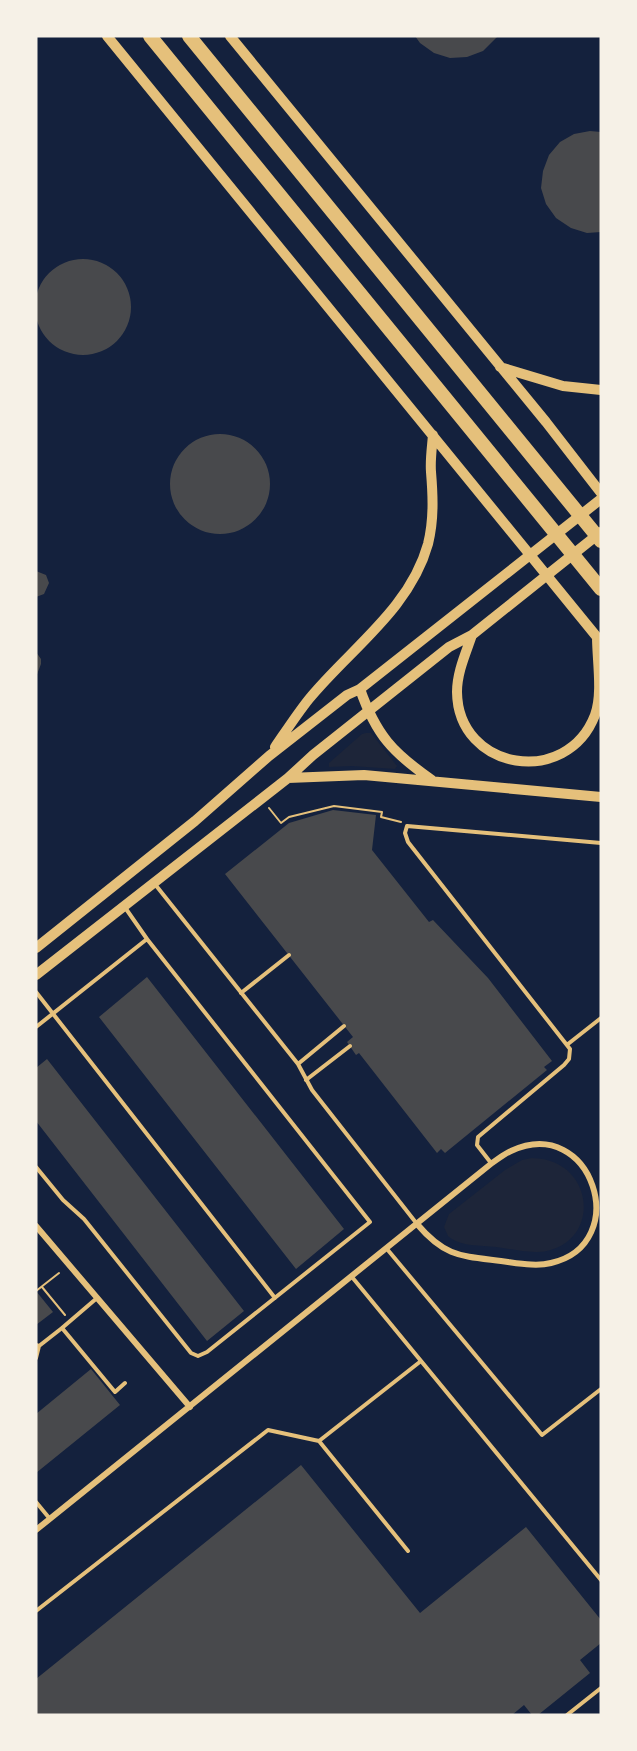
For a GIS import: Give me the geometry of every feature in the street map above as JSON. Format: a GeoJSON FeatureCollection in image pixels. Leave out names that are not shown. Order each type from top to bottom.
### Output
{"type":"FeatureCollection","features":[{"type":"Feature","properties":{"kind":"highway"},"geometry":{"type":"LineString","coordinates":[[150,36],[601,589]]}},
{"type":"Feature","properties":{"kind":"highway"},"geometry":{"type":"LineString","coordinates":[[189,36],[601,541]]}},
{"type":"Feature","properties":{"kind":"main road"},"geometry":{"type":"LineString","coordinates":[[107,36],[599,639],[599,697],[595,715],[580,739],[564,753],[545,760],[527,762],[508,760],[491,752],[476,741],[465,725],[459,708],[457,683],[472,634]]}},
{"type":"Feature","properties":{"kind":"main road"},"geometry":{"type":"LineString","coordinates":[[230,36],[601,493]]}},
{"type":"Feature","properties":{"kind":"main road"},"geometry":{"type":"LineString","coordinates":[[500,367],[563,386],[601,390]]}},
{"type":"Feature","properties":{"kind":"main road"},"geometry":{"type":"LineString","coordinates":[[269,756],[309,699],[374,630],[398,602],[418,572],[428,544],[432,516],[433,435]]}},
{"type":"Feature","properties":{"kind":"main road"},"geometry":{"type":"LineString","coordinates":[[36,948],[187,827],[269,756],[348,695],[360,689],[601,500]]}},
{"type":"Feature","properties":{"kind":"main road"},"geometry":{"type":"LineString","coordinates":[[36,975],[288,778],[313,755],[449,647],[472,634],[601,532]]}},
{"type":"Feature","properties":{"kind":"main road"},"geometry":{"type":"LineString","coordinates":[[360,689],[374,724],[409,764],[432,780]]}},
{"type":"Feature","properties":{"kind":"main road"},"geometry":{"type":"LineString","coordinates":[[288,778],[364,775],[601,797]]}},
{"type":"Feature","properties":{"kind":"street"},"geometry":{"type":"LineString","coordinates":[[36,1530],[492,1163],[510,1151],[547,1145],[574,1157],[588,1173],[596,1193],[595,1216],[584,1243],[562,1259],[551,1263],[531,1264],[453,1253],[440,1247],[417,1224]]}},
{"type":"Feature","properties":{"kind":"street"},"geometry":{"type":"LineString","coordinates":[[36,1226],[190,1407]]}},
{"type":"Feature","properties":{"kind":"lane"},"geometry":{"type":"LineString","coordinates":[[492,1163],[477,1145],[478,1137],[566,1064],[570,1055],[568,1044],[408,842],[405,833],[407,825],[601,843]]}},
{"type":"Feature","properties":{"kind":"lane"},"geometry":{"type":"LineString","coordinates":[[154,883],[298,1064],[312,1090],[417,1224]]}},
{"type":"Feature","properties":{"kind":"lane"},"geometry":{"type":"LineString","coordinates":[[36,1167],[63,1200],[84,1219],[194,1355],[207,1352],[370,1222],[147,939],[124,906]]}},
{"type":"Feature","properties":{"kind":"lane"},"geometry":{"type":"LineString","coordinates":[[36,1027],[147,939]]}},
{"type":"Feature","properties":{"kind":"lane"},"geometry":{"type":"LineString","coordinates":[[241,993],[289,955]]}},
{"type":"Feature","properties":{"kind":"lane"},"geometry":{"type":"LineString","coordinates":[[36,992],[275,1298]]}},
{"type":"Feature","properties":{"kind":"lane"},"geometry":{"type":"LineString","coordinates":[[568,1044],[601,1017]]}},
{"type":"Feature","properties":{"kind":"lane"},"geometry":{"type":"LineString","coordinates":[[298,1064],[344,1026]]}},
{"type":"Feature","properties":{"kind":"lane"},"geometry":{"type":"LineString","coordinates":[[306,1080],[350,1046]]}},
{"type":"Feature","properties":{"kind":"lane"},"geometry":{"type":"LineString","coordinates":[[387,1249],[542,1435],[601,1389]]}},
{"type":"Feature","properties":{"kind":"lane"},"geometry":{"type":"LineString","coordinates":[[352,1277],[601,1580]]}},
{"type":"Feature","properties":{"kind":"lane"},"geometry":{"type":"LineString","coordinates":[[36,1358],[37,1346],[97,1298]]}},
{"type":"Feature","properties":{"kind":"lane"},"geometry":{"type":"LineString","coordinates":[[62,1328],[115,1392],[125,1383]]}},
{"type":"Feature","properties":{"kind":"lane"},"geometry":{"type":"LineString","coordinates":[[319,1442],[421,1361]]}},
{"type":"Feature","properties":{"kind":"lane"},"geometry":{"type":"LineString","coordinates":[[36,1611],[268,1430],[319,1442],[408,1551]]}},
{"type":"Feature","properties":{"kind":"lane"},"geometry":{"type":"LineString","coordinates":[[36,1502],[50,1519]]}},
{"type":"Feature","properties":{"kind":"lane"},"geometry":{"type":"LineString","coordinates":[[567,1715],[601,1688]]}},
{"type":"Feature","properties":{"kind":"path"},"geometry":{"type":"LineString","coordinates":[[268,808],[281,823],[289,817],[334,806],[382,812],[381,818],[398,820]]}},
{"type":"Feature","properties":{"kind":"path"},"geometry":{"type":"LineString","coordinates":[[36,1291],[59,1273]]}},
{"type":"Feature","properties":{"kind":"path"},"geometry":{"type":"LineString","coordinates":[[42,1287],[59,1307]]}},
{"type":"Feature","properties":{"kind":"shaded area"},"geometry":{"type":"Polygon","coordinates":[[[366,733],[371,733],[397,766],[395,769],[329,767],[329,763],[366,733]]]}},
{"type":"Feature","properties":{"kind":"shaded area"},"geometry":{"type":"Polygon","coordinates":[[[532,1158],[553,1162],[568,1171],[578,1185],[583,1200],[583,1217],[577,1232],[565,1244],[547,1251],[528,1252],[465,1244],[448,1236],[444,1227],[449,1214],[505,1170],[522,1160],[532,1158]]]}},
{"type":"Feature","properties":{"kind":"building"},"geometry":{"type":"Polygon","coordinates":[[[415,36],[498,36],[483,51],[467,57],[450,58],[434,53],[420,43],[415,36]]]}},
{"type":"Feature","properties":{"kind":"building"},"geometry":{"type":"Polygon","coordinates":[[[590,131],[601,132],[601,232],[587,233],[571,228],[556,218],[546,204],[541,188],[543,171],[549,155],[560,142],[574,134],[590,131]]]}},
{"type":"Feature","properties":{"kind":"building"},"geometry":{"type":"Polygon","coordinates":[[[83,259],[101,263],[117,273],[127,289],[131,307],[127,325],[117,341],[101,351],[83,355],[65,351],[49,341],[39,325],[35,307],[39,289],[49,273],[65,263],[83,259]]]}},
{"type":"Feature","properties":{"kind":"building"},"geometry":{"type":"Polygon","coordinates":[[[220,434],[248,442],[262,456],[270,484],[262,512],[248,526],[220,534],[192,526],[178,512],[170,484],[178,456],[192,442],[220,434]]]}},
{"type":"Feature","properties":{"kind":"building"},"geometry":{"type":"Polygon","coordinates":[[[36,571],[46,575],[49,583],[44,594],[36,597],[36,571]]]}},
{"type":"Feature","properties":{"kind":"building"},"geometry":{"type":"Polygon","coordinates":[[[36,652],[41,659],[41,664],[36,677],[36,652]]]}},
{"type":"Feature","properties":{"kind":"building"},"geometry":{"type":"Polygon","coordinates":[[[333,810],[376,815],[372,850],[429,922],[433,920],[488,978],[552,1061],[544,1067],[547,1070],[445,1153],[441,1149],[437,1153],[359,1053],[356,1055],[347,1042],[353,1037],[225,874],[289,823],[333,810]]]}},
{"type":"Feature","properties":{"kind":"building"},"geometry":{"type":"Polygon","coordinates":[[[147,977],[344,1229],[296,1269],[99,1017],[147,977]]]}},
{"type":"Feature","properties":{"kind":"building"},"geometry":{"type":"Polygon","coordinates":[[[47,1059],[244,1311],[207,1341],[36,1121],[36,1068],[47,1059]]]}},
{"type":"Feature","properties":{"kind":"building"},"geometry":{"type":"Polygon","coordinates":[[[36,1291],[53,1312],[36,1325],[36,1291]]]}},
{"type":"Feature","properties":{"kind":"building"},"geometry":{"type":"Polygon","coordinates":[[[91,1369],[120,1405],[36,1473],[36,1414],[91,1369]]]}},
{"type":"Feature","properties":{"kind":"building"},"geometry":{"type":"Polygon","coordinates":[[[301,1465],[420,1613],[526,1527],[601,1620],[601,1643],[580,1660],[590,1673],[538,1715],[532,1715],[524,1705],[512,1715],[36,1715],[36,1679],[301,1465]]]}}]}
